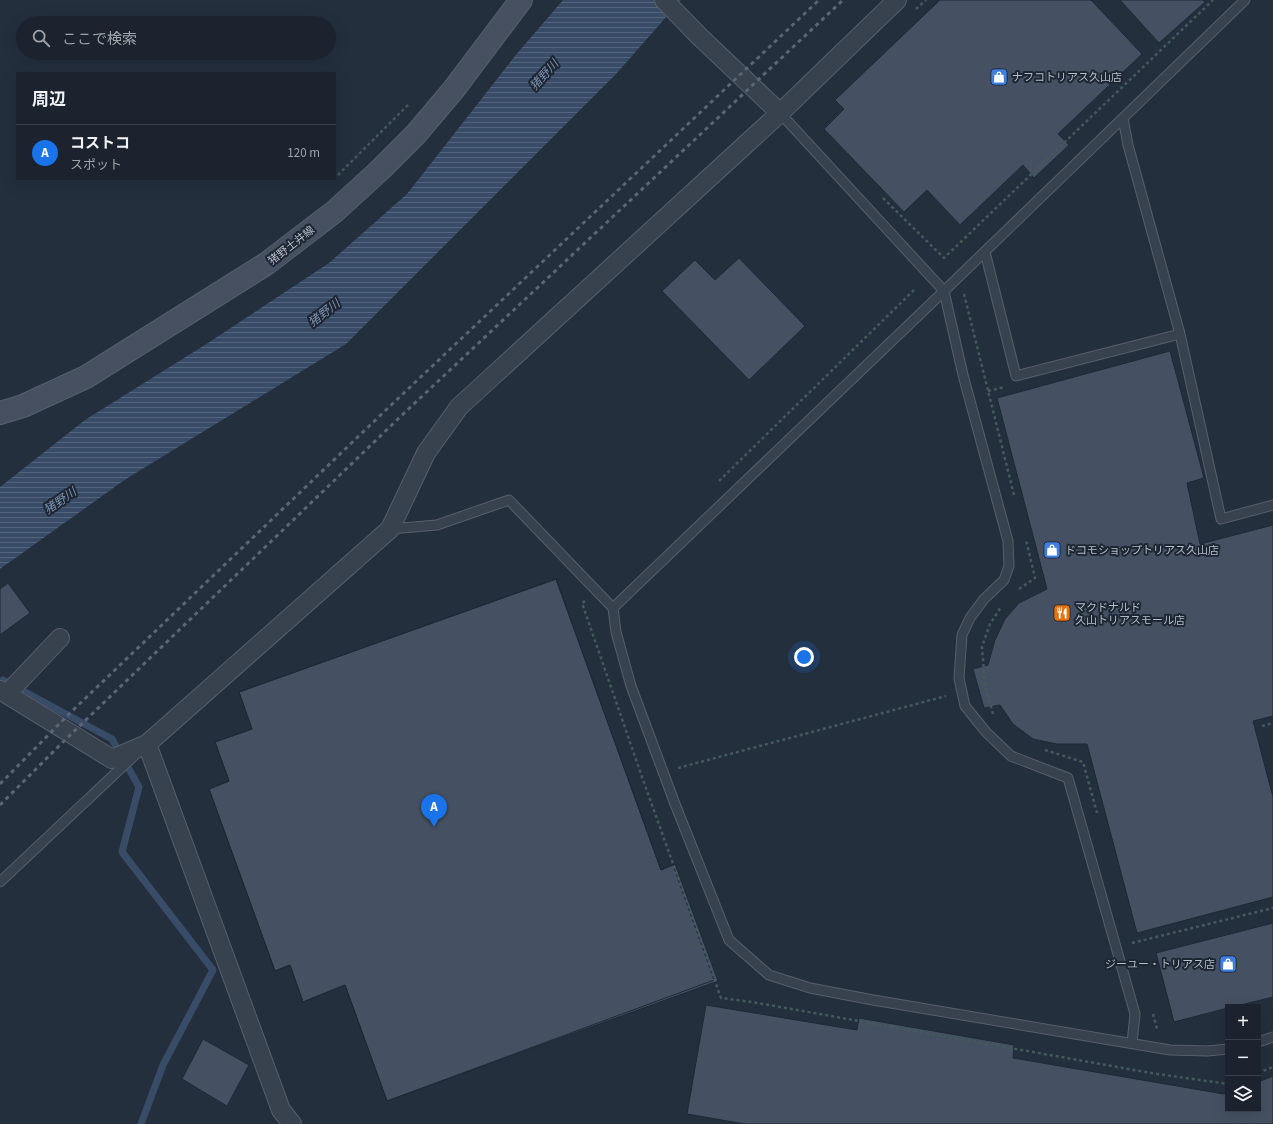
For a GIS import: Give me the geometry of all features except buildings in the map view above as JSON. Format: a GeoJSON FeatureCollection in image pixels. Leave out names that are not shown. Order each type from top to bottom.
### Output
{"type":"FeatureCollection","features":[{"type":"Feature","properties":{"kind":"main road","name":"猪野土井線"},"geometry":{"type":"LineString","coordinates":[[0,413],[23,406],[86,377],[266,264],[334,212],[379,171],[416,134],[454,89],[521,0]]}},
{"type":"Feature","properties":{"kind":"street"},"geometry":{"type":"LineString","coordinates":[[664,0],[700,37],[780,113]]}},
{"type":"Feature","properties":{"kind":"street"},"geometry":{"type":"LineString","coordinates":[[60,638],[3,692],[112,759],[147,744],[390,529],[426,453],[459,407],[780,113],[897,0]]}},
{"type":"Feature","properties":{"kind":"street"},"geometry":{"type":"LineString","coordinates":[[147,744],[281,1110],[292,1124]]}},
{"type":"Feature","properties":{"kind":"lane"},"geometry":{"type":"LineString","coordinates":[[613,608],[985,252],[1245,0]]}},
{"type":"Feature","properties":{"kind":"lane"},"geometry":{"type":"LineString","coordinates":[[780,113],[944,291],[963,375],[1008,541],[1009,566],[1004,580],[984,599],[970,618],[962,635],[959,678],[965,706],[986,732],[1011,756],[1068,778],[1135,1014],[1132,1043]]}},
{"type":"Feature","properties":{"kind":"lane"},"geometry":{"type":"LineString","coordinates":[[1123,118],[1128,145],[1180,334],[1221,519],[1273,505]]}},
{"type":"Feature","properties":{"kind":"lane"},"geometry":{"type":"LineString","coordinates":[[985,252],[1016,376],[1180,334]]}},
{"type":"Feature","properties":{"kind":"lane"},"geometry":{"type":"LineString","coordinates":[[390,529],[437,525],[509,500],[613,608],[616,632],[631,686],[675,804],[729,940],[769,975],[810,988],[873,1000],[1170,1050],[1208,1052],[1225,1049]]}},
{"type":"Feature","properties":{"kind":"lane"},"geometry":{"type":"LineString","coordinates":[[0,882],[147,744]]}},
{"type":"Feature","properties":{"kind":"lane"},"geometry":{"type":"LineString","coordinates":[[1261,1041],[1273,1037]]}},
{"type":"Feature","properties":{"kind":"path"},"geometry":{"type":"LineString","coordinates":[[914,11],[926,0]]}},
{"type":"Feature","properties":{"kind":"path"},"geometry":{"type":"LineString","coordinates":[[878,193],[944,258],[1213,0]]}},
{"type":"Feature","properties":{"kind":"path"},"geometry":{"type":"LineString","coordinates":[[336,177],[412,101]]}},
{"type":"Feature","properties":{"kind":"path"},"geometry":{"type":"LineString","coordinates":[[716,484],[916,288]]}},
{"type":"Feature","properties":{"kind":"path"},"geometry":{"type":"LineString","coordinates":[[963,288],[1015,496]]}},
{"type":"Feature","properties":{"kind":"path"},"geometry":{"type":"LineString","coordinates":[[988,391],[1011,385]]}},
{"type":"Feature","properties":{"kind":"path"},"geometry":{"type":"LineString","coordinates":[[1024,533],[1035,578]]}},
{"type":"Feature","properties":{"kind":"path"},"geometry":{"type":"LineString","coordinates":[[598,592],[582,603],[644,785],[721,998],[752,1002],[1151,1073],[1225,1084]]}},
{"type":"Feature","properties":{"kind":"path"},"geometry":{"type":"LineString","coordinates":[[676,769],[952,695]]}},
{"type":"Feature","properties":{"kind":"path"},"geometry":{"type":"LineString","coordinates":[[1262,726],[1273,723]]}},
{"type":"Feature","properties":{"kind":"path"},"geometry":{"type":"LineString","coordinates":[[1132,944],[1273,908]]}},
{"type":"Feature","properties":{"kind":"path"},"geometry":{"type":"LineString","coordinates":[[1261,1071],[1273,1067]]}},
{"type":"Feature","properties":{"kind":"water","name":"猪野川"},"geometry":{"type":"Polygon","coordinates":[[[563,0],[681,0],[617,73],[346,344],[126,479],[0,569],[0,487],[85,420],[208,343],[329,263],[407,194],[515,56],[563,0]]]}},
{"type":"Feature","properties":{"kind":"waterway"},"geometry":{"type":"LineString","coordinates":[[3,680],[112,739],[139,787],[122,852],[213,970],[163,1065],[141,1124]]}},
{"type":"Feature","properties":{"kind":"railway"},"geometry":{"type":"LineString","coordinates":[[0,784],[69,714],[388,408],[819,0]]}},
{"type":"Feature","properties":{"kind":"railway"},"geometry":{"type":"LineString","coordinates":[[0,805],[63,742],[399,418],[843,0]]}},
{"type":"Feature","properties":{"kind":"place","name":"ナフコトリアス久山店"},"geometry":{"type":"Point","coordinates":[999,77]}},
{"type":"Feature","properties":{"kind":"place","name":"ドコモショップトリアス久山店"},"geometry":{"type":"Point","coordinates":[1052,550]}},
{"type":"Feature","properties":{"kind":"place","name":"マクドナルド 久山トリアスモール店"},"geometry":{"type":"Point","coordinates":[1062,613]}},
{"type":"Feature","properties":{"kind":"place","name":"コストコ"},"geometry":{"type":"Point","coordinates":[434,827]}},
{"type":"Feature","properties":{"kind":"place","name":"ジーユー・トリアス店"},"geometry":{"type":"Point","coordinates":[1228,964]}}]}
